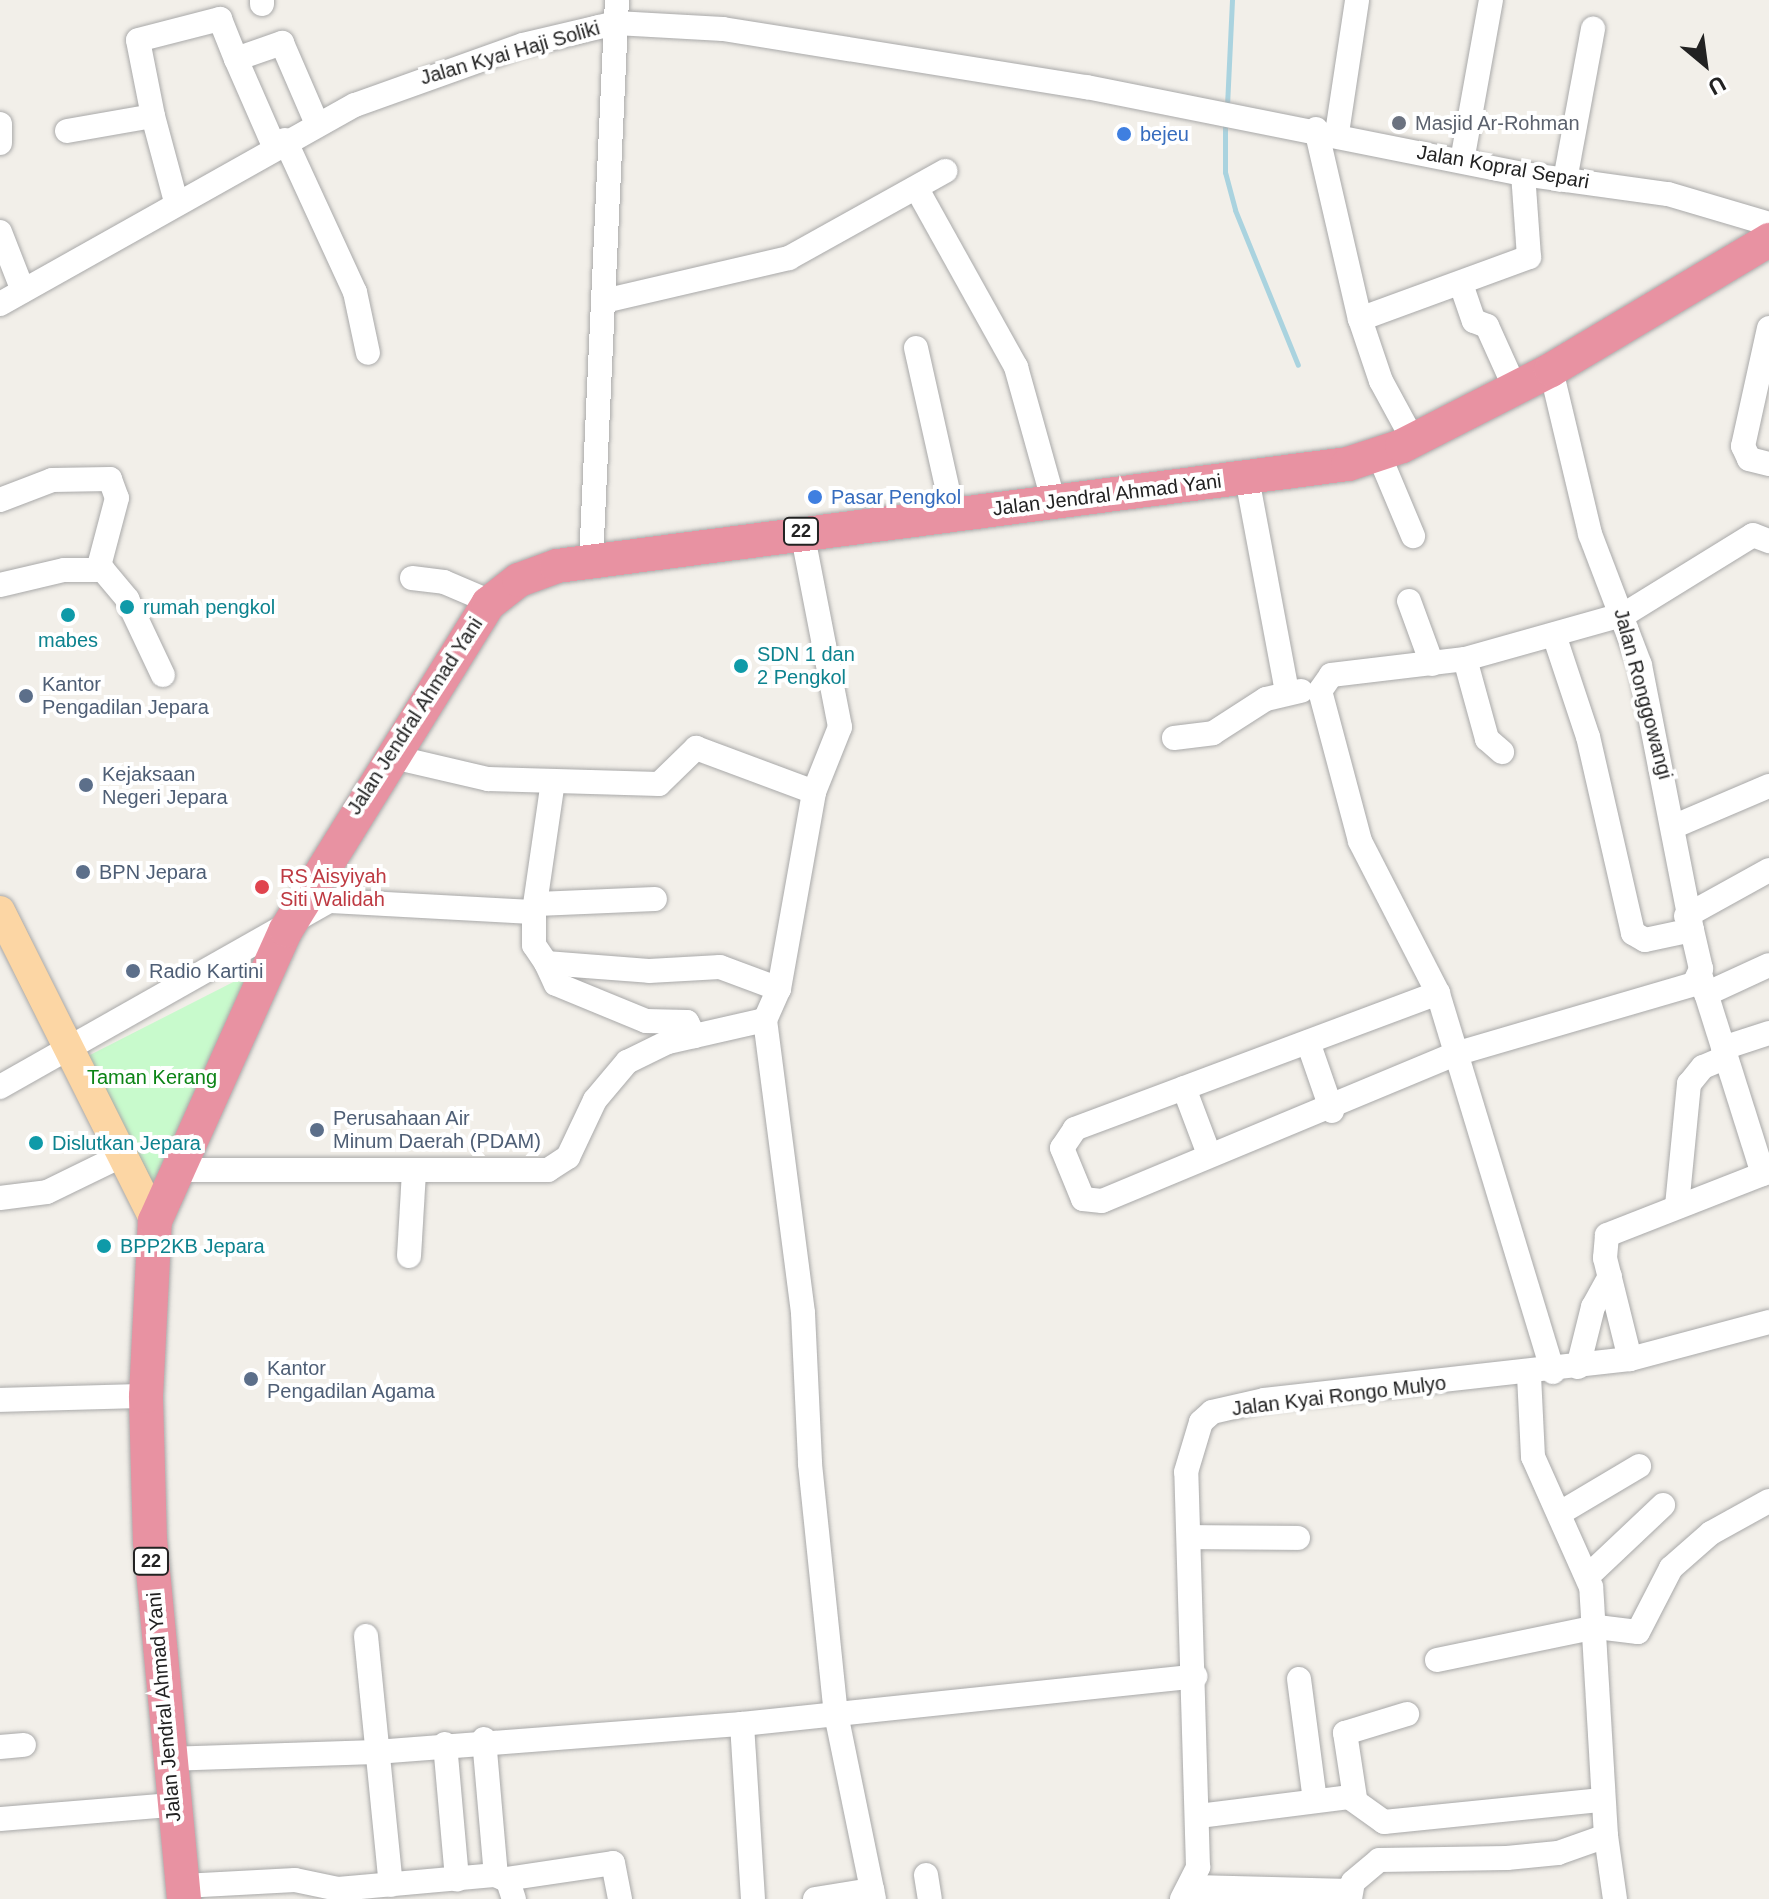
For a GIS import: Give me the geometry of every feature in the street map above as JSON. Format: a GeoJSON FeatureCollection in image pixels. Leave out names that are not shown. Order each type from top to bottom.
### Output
{"type":"FeatureCollection","features":[{"type":"Feature","properties":{"kind":"highway","name":"Jalan Jendral Ahmad Yani"},"geometry":{"type":"LineString","coordinates":[[183,1893],[166,1759],[146,1396],[155,1221],[286,930],[389,756],[491,602],[528,576],[591,561],[802,531],[1247,478],[1379,455],[1551,370],[1769,240]]}},
{"type":"Feature","properties":{"kind":"main road"},"geometry":{"type":"LineString","coordinates":[[0,911],[73,1044],[155,1221]]}},
{"type":"Feature","properties":{"kind":"street"},"geometry":{"type":"LineString","coordinates":[[1357,0],[1326,131],[1360,319],[1381,381],[1413,440]]}},
{"type":"Feature","properties":{"kind":"street"},"geometry":{"type":"LineString","coordinates":[[1462,161],[1491,0]]}},
{"type":"Feature","properties":{"kind":"street"},"geometry":{"type":"LineString","coordinates":[[591,561],[616,11]]}},
{"type":"Feature","properties":{"kind":"street","name":"Jalan Kyai Haji Soliki"},"geometry":{"type":"LineString","coordinates":[[0,304],[317,124],[466,63],[616,11],[1224,115]]}},
{"type":"Feature","properties":{"kind":"street"},"geometry":{"type":"LineString","coordinates":[[176,202],[153,116],[138,40],[220,19],[236,59],[355,292],[368,353]]}},
{"type":"Feature","properties":{"kind":"street"},"geometry":{"type":"LineString","coordinates":[[1565,180],[1593,29]]}},
{"type":"Feature","properties":{"kind":"street"},"geometry":{"type":"LineString","coordinates":[[236,59],[282,43],[317,124]]}},
{"type":"Feature","properties":{"kind":"street","name":"Jalan Kopral Separi"},"geometry":{"type":"LineString","coordinates":[[1224,115],[1326,131],[1523,174],[1668,194],[1769,224]]}},
{"type":"Feature","properties":{"kind":"street"},"geometry":{"type":"LineString","coordinates":[[67,131],[153,116]]}},
{"type":"Feature","properties":{"kind":"street"},"geometry":{"type":"LineString","coordinates":[[0,124],[0,143]]}},
{"type":"Feature","properties":{"kind":"street"},"geometry":{"type":"LineString","coordinates":[[604,301],[789,258],[945,171]]}},
{"type":"Feature","properties":{"kind":"street"},"geometry":{"type":"LineString","coordinates":[[1360,319],[1529,257],[1523,174]]}},
{"type":"Feature","properties":{"kind":"street"},"geometry":{"type":"LineString","coordinates":[[917,189],[1016,367],[1054,503]]}},
{"type":"Feature","properties":{"kind":"street"},"geometry":{"type":"LineString","coordinates":[[0,232],[23,291]]}},
{"type":"Feature","properties":{"kind":"street"},"geometry":{"type":"LineString","coordinates":[[1461,284],[1474,321],[1487,326],[1515,388]]}},
{"type":"Feature","properties":{"kind":"street"},"geometry":{"type":"LineString","coordinates":[[1769,328],[1743,446],[1749,459],[1769,464]]}},
{"type":"Feature","properties":{"kind":"street"},"geometry":{"type":"LineString","coordinates":[[916,348],[953,514]]}},
{"type":"Feature","properties":{"kind":"street","name":"Jalan Ronggowangi"},"geometry":{"type":"LineString","coordinates":[[1551,370],[1590,534],[1625,614],[1675,826],[1689,923],[1704,986],[1766,1173]]}},
{"type":"Feature","properties":{"kind":"street"},"geometry":{"type":"LineString","coordinates":[[1379,455],[1413,536]]}},
{"type":"Feature","properties":{"kind":"street"},"geometry":{"type":"LineString","coordinates":[[0,500],[69,476],[110,479],[117,498],[98,570]]}},
{"type":"Feature","properties":{"kind":"street"},"geometry":{"type":"LineString","coordinates":[[1247,478],[1287,691]]}},
{"type":"Feature","properties":{"kind":"street"},"geometry":{"type":"LineString","coordinates":[[802,531],[840,727],[814,792],[779,989],[765,1020],[803,1313],[810,1464],[836,1714],[873,1895],[815,1899]]}},
{"type":"Feature","properties":{"kind":"street"},"geometry":{"type":"LineString","coordinates":[[1615,1899],[1602,1800],[1597,1627],[1589,1575],[1533,1457],[1541,1373],[1438,993],[1360,841],[1320,691],[1331,675],[1465,659],[1625,614],[1753,535],[1769,541]]}},
{"type":"Feature","properties":{"kind":"street"},"geometry":{"type":"LineString","coordinates":[[0,585],[98,570],[117,581],[163,675]]}},
{"type":"Feature","properties":{"kind":"street"},"geometry":{"type":"LineString","coordinates":[[412,578],[444,582],[491,602]]}},
{"type":"Feature","properties":{"kind":"street"},"geometry":{"type":"LineString","coordinates":[[1409,601],[1432,664]]}},
{"type":"Feature","properties":{"kind":"street"},"geometry":{"type":"LineString","coordinates":[[1554,635],[1588,737],[1633,933],[1645,940],[1689,923],[1769,870]]}},
{"type":"Feature","properties":{"kind":"street"},"geometry":{"type":"LineString","coordinates":[[1465,659],[1487,739],[1502,752]]}},
{"type":"Feature","properties":{"kind":"street"},"geometry":{"type":"LineString","coordinates":[[1174,738],[1213,733],[1287,691],[1320,691]]}},
{"type":"Feature","properties":{"kind":"street"},"geometry":{"type":"LineString","coordinates":[[389,756],[450,774],[553,781],[666,783],[692,748],[814,792]]}},
{"type":"Feature","properties":{"kind":"street"},"geometry":{"type":"LineString","coordinates":[[553,781],[534,945],[556,984],[646,1021],[687,1022],[694,1036]]}},
{"type":"Feature","properties":{"kind":"street"},"geometry":{"type":"LineString","coordinates":[[1675,826],[1769,786]]}},
{"type":"Feature","properties":{"kind":"street"},"geometry":{"type":"LineString","coordinates":[[0,1087],[73,1044],[286,930],[329,901],[536,908],[655,899]]}},
{"type":"Feature","properties":{"kind":"street"},"geometry":{"type":"LineString","coordinates":[[546,963],[649,971],[720,967],[779,989]]}},
{"type":"Feature","properties":{"kind":"street"},"geometry":{"type":"LineString","coordinates":[[1438,993],[1069,1133],[1062,1148],[1069,1173],[1083,1199],[1095,1203],[1209,1154],[1332,1111],[1455,1054],[1704,986],[1769,965]]}},
{"type":"Feature","properties":{"kind":"street"},"geometry":{"type":"LineString","coordinates":[[177,1170],[556,1168],[618,1070],[694,1036],[765,1020]]}},
{"type":"Feature","properties":{"kind":"street"},"geometry":{"type":"LineString","coordinates":[[1677,1206],[1689,1084],[1703,1067],[1725,1052],[1769,1033]]}},
{"type":"Feature","properties":{"kind":"street"},"geometry":{"type":"LineString","coordinates":[[1308,1042],[1332,1111]]}},
{"type":"Feature","properties":{"kind":"street"},"geometry":{"type":"LineString","coordinates":[[1184,1088],[1209,1154]]}},
{"type":"Feature","properties":{"kind":"street"},"geometry":{"type":"LineString","coordinates":[[0,1198],[68,1185],[125,1154]]}},
{"type":"Feature","properties":{"kind":"street"},"geometry":{"type":"LineString","coordinates":[[409,1256],[414,1171]]}},
{"type":"Feature","properties":{"kind":"street"},"geometry":{"type":"LineString","coordinates":[[1630,1359],[1610,1276],[1607,1235],[1766,1173]]}},
{"type":"Feature","properties":{"kind":"street"},"geometry":{"type":"LineString","coordinates":[[1578,1367],[1593,1307],[1610,1276]]}},
{"type":"Feature","properties":{"kind":"street","name":"Jalan Kyai Rongo Mulyo"},"geometry":{"type":"LineString","coordinates":[[1189,1895],[1199,1816],[1187,1452],[1212,1412],[1541,1373],[1630,1359],[1769,1322]]}},
{"type":"Feature","properties":{"kind":"street"},"geometry":{"type":"LineString","coordinates":[[0,1400],[146,1396]]}},
{"type":"Feature","properties":{"kind":"street"},"geometry":{"type":"LineString","coordinates":[[1560,1513],[1639,1466]]}},
{"type":"Feature","properties":{"kind":"street"},"geometry":{"type":"LineString","coordinates":[[1437,1660],[1597,1627],[1638,1632],[1671,1568],[1711,1533],[1769,1501]]}},
{"type":"Feature","properties":{"kind":"street"},"geometry":{"type":"LineString","coordinates":[[1589,1575],[1663,1505]]}},
{"type":"Feature","properties":{"kind":"street"},"geometry":{"type":"LineString","coordinates":[[1190,1537],[1298,1538]]}},
{"type":"Feature","properties":{"kind":"street"},"geometry":{"type":"LineString","coordinates":[[366,1636],[391,1885]]}},
{"type":"Feature","properties":{"kind":"street"},"geometry":{"type":"LineString","coordinates":[[166,1759],[376,1752],[484,1739],[742,1724],[1195,1676]]}},
{"type":"Feature","properties":{"kind":"street"},"geometry":{"type":"LineString","coordinates":[[1299,1679],[1315,1801]]}},
{"type":"Feature","properties":{"kind":"street"},"geometry":{"type":"LineString","coordinates":[[1407,1714],[1345,1733],[1355,1798],[1384,1822],[1602,1800]]}},
{"type":"Feature","properties":{"kind":"street"},"geometry":{"type":"LineString","coordinates":[[742,1724],[753,1899]]}},
{"type":"Feature","properties":{"kind":"street"},"geometry":{"type":"LineString","coordinates":[[484,1739],[505,1885]]}},
{"type":"Feature","properties":{"kind":"street"},"geometry":{"type":"LineString","coordinates":[[445,1744],[457,1879]]}},
{"type":"Feature","properties":{"kind":"street"},"geometry":{"type":"LineString","coordinates":[[1199,1816],[1355,1798]]}},
{"type":"Feature","properties":{"kind":"street"},"geometry":{"type":"LineString","coordinates":[[0,1819],[172,1805]]}},
{"type":"Feature","properties":{"kind":"street"},"geometry":{"type":"LineString","coordinates":[[1189,1895],[1350,1895],[1379,1860],[1507,1858],[1558,1853],[1606,1836]]}},
{"type":"Feature","properties":{"kind":"street"},"geometry":{"type":"LineString","coordinates":[[183,1893],[295,1880],[338,1889],[457,1879],[505,1885],[613,1863],[620,1899]]}},
{"type":"Feature","properties":{"kind":"green space","name":"Taman Kerang"},"geometry":{"type":"Polygon","coordinates":[[[249,974],[153,1187],[88,1056],[249,974]]]}},
{"type":"Feature","properties":{"kind":"waterway"},"geometry":{"type":"LineString","coordinates":[[1227,106],[1232,0]]}},
{"type":"Feature","properties":{"kind":"waterway"},"geometry":{"type":"LineString","coordinates":[[1225,120],[1225,172],[1235,210],[1298,365]]}},
{"type":"Feature","properties":{"kind":"place","name":"Masjid Ar-Rohman"},"geometry":{"type":"Point","coordinates":[1399,123]}},
{"type":"Feature","properties":{"kind":"place","name":"bejeu"},"geometry":{"type":"Point","coordinates":[1124,134]}},
{"type":"Feature","properties":{"kind":"place","name":"Pasar Pengkol"},"geometry":{"type":"Point","coordinates":[815,497]}},
{"type":"Feature","properties":{"kind":"place","name":"rumah pengkol"},"geometry":{"type":"Point","coordinates":[127,607]}},
{"type":"Feature","properties":{"kind":"place","name":"mabes"},"geometry":{"type":"Point","coordinates":[68,615]}},
{"type":"Feature","properties":{"kind":"place","name":"SDN 1 dan 2 Pengkol"},"geometry":{"type":"Point","coordinates":[741,666]}},
{"type":"Feature","properties":{"kind":"place","name":"Kantor Pengadilan Jepara"},"geometry":{"type":"Point","coordinates":[26,696]}},
{"type":"Feature","properties":{"kind":"place","name":"Kejaksaan Negeri Jepara"},"geometry":{"type":"Point","coordinates":[86,785]}},
{"type":"Feature","properties":{"kind":"place","name":"BPN Jepara"},"geometry":{"type":"Point","coordinates":[83,872]}},
{"type":"Feature","properties":{"kind":"place","name":"RS Aisyiyah Siti Walidah"},"geometry":{"type":"Point","coordinates":[262,887]}},
{"type":"Feature","properties":{"kind":"place","name":"Radio Kartini"},"geometry":{"type":"Point","coordinates":[133,971]}},
{"type":"Feature","properties":{"kind":"place","name":"Perusahaan Air Minum Daerah (PDAM)"},"geometry":{"type":"Point","coordinates":[317,1130]}},
{"type":"Feature","properties":{"kind":"place","name":"Dislutkan Jepara"},"geometry":{"type":"Point","coordinates":[36,1143]}},
{"type":"Feature","properties":{"kind":"place","name":"BPP2KB Jepara"},"geometry":{"type":"Point","coordinates":[104,1246]}},
{"type":"Feature","properties":{"kind":"place","name":"Kantor Pengadilan Agama"},"geometry":{"type":"Point","coordinates":[251,1379]}}]}
